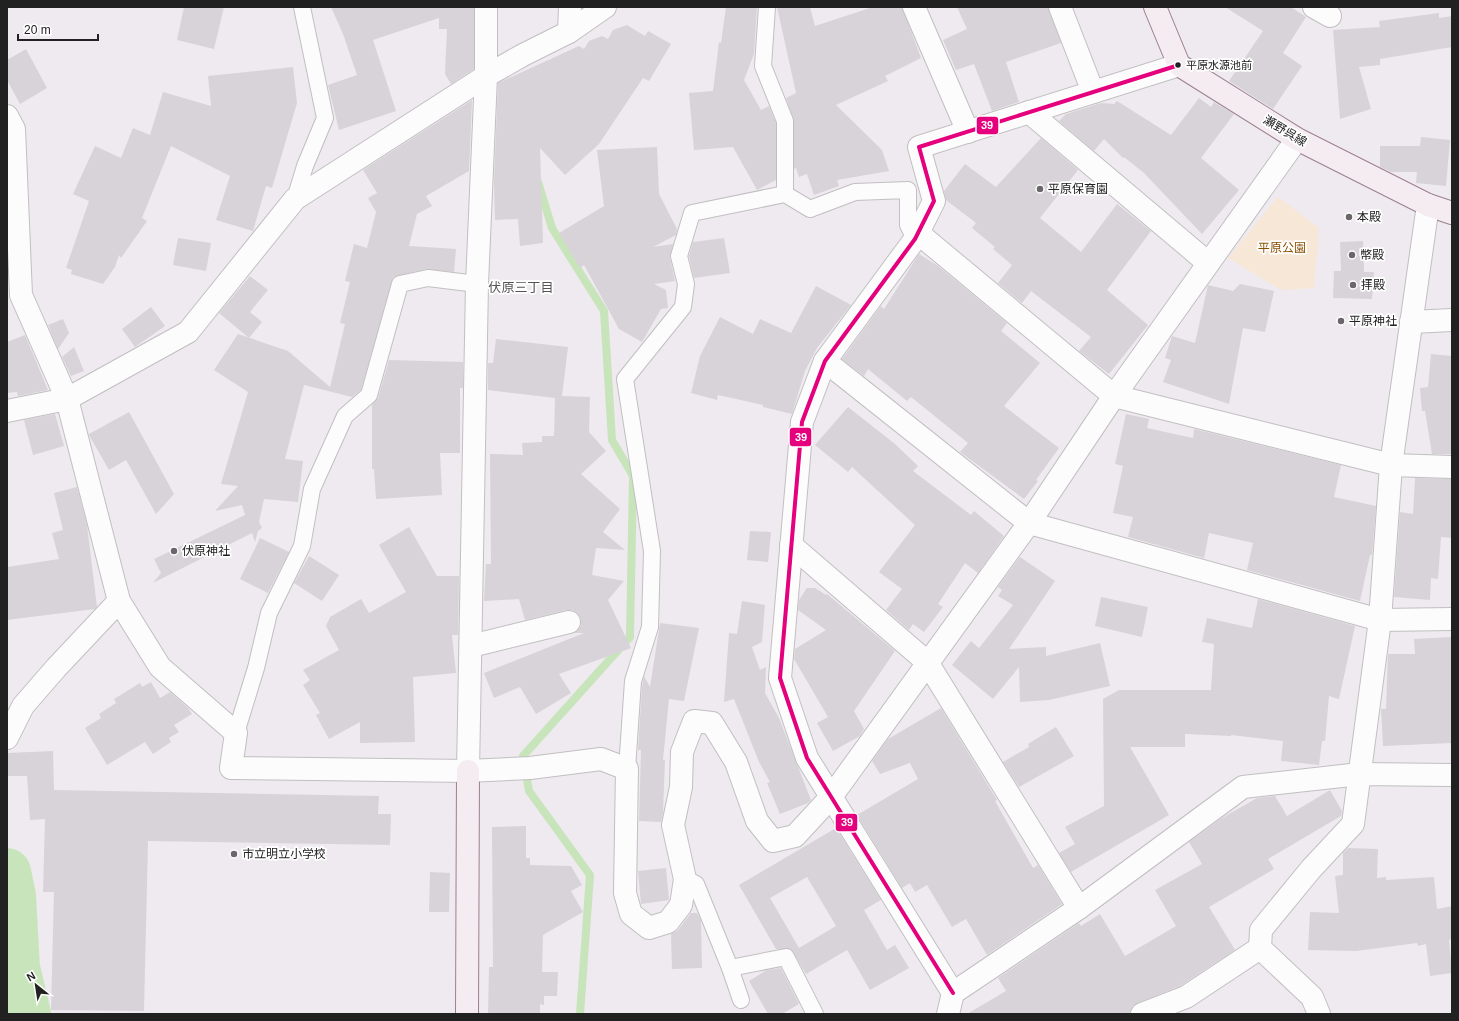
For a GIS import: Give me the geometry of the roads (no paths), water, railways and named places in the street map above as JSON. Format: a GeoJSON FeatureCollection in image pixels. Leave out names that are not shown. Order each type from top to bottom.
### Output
{"type":"FeatureCollection","features":[{"type":"Feature","properties":{"kind":"main road"},"geometry":{"type":"LineString","coordinates":[[1155,7],[1179,65]]}},
{"type":"Feature","properties":{"kind":"main road","name":"瀬野呉線"},"geometry":{"type":"LineString","coordinates":[[1179,65],[1297,139],[1428,205],[1452,213]]}},
{"type":"Feature","properties":{"kind":"main road"},"geometry":{"type":"LineString","coordinates":[[467,1014],[468,772]]}},
{"type":"Feature","properties":{"kind":"street"},"geometry":{"type":"LineString","coordinates":[[468,772],[477,284],[486,76],[486,7]]}},
{"type":"Feature","properties":{"kind":"street"},"geometry":{"type":"LineString","coordinates":[[569,32],[570,7]]}},
{"type":"Feature","properties":{"kind":"street"},"geometry":{"type":"LineString","coordinates":[[7,411],[67,399],[188,332],[295,199],[486,76],[523,55],[569,32],[605,7]]}},
{"type":"Feature","properties":{"kind":"street"},"geometry":{"type":"LineString","coordinates":[[914,7],[968,132]]}},
{"type":"Feature","properties":{"kind":"street"},"geometry":{"type":"LineString","coordinates":[[1060,7],[1093,92]]}},
{"type":"Feature","properties":{"kind":"street"},"geometry":{"type":"LineString","coordinates":[[953,993],[807,758],[780,678],[802,422],[825,361],[917,236],[934,201],[919,147],[1179,65]]}},
{"type":"Feature","properties":{"kind":"street"},"geometry":{"type":"LineString","coordinates":[[1029,112],[1208,263]]}},
{"type":"Feature","properties":{"kind":"street"},"geometry":{"type":"LineString","coordinates":[[7,116],[14,129],[21,295],[67,399],[119,601],[160,667],[236,733],[231,768],[468,772],[525,769],[601,759],[627,769],[625,893],[631,914],[649,928],[668,922],[681,905],[685,879],[673,826],[681,787],[682,752],[694,721],[712,723],[736,762],[758,821],[773,841],[795,836],[831,797],[927,662],[1029,523],[1114,396],[1297,139]]}},
{"type":"Feature","properties":{"kind":"street"},"geometry":{"type":"LineString","coordinates":[[1319,1014],[1312,997],[1260,948],[1261,930],[1311,869],[1353,824],[1380,620],[1391,466],[1428,205]]}},
{"type":"Feature","properties":{"kind":"street"},"geometry":{"type":"LineString","coordinates":[[917,236],[1114,396],[1391,466],[1452,467]]}},
{"type":"Feature","properties":{"kind":"street"},"geometry":{"type":"LineString","coordinates":[[1411,322],[1452,320]]}},
{"type":"Feature","properties":{"kind":"street"},"geometry":{"type":"LineString","coordinates":[[825,361],[1029,523],[1380,620],[1452,619]]}},
{"type":"Feature","properties":{"kind":"street"},"geometry":{"type":"LineString","coordinates":[[791,545],[927,662],[1079,908]]}},
{"type":"Feature","properties":{"kind":"street"},"geometry":{"type":"LineString","coordinates":[[7,738],[23,706],[56,668],[119,601]]}},
{"type":"Feature","properties":{"kind":"street"},"geometry":{"type":"LineString","coordinates":[[470,646],[569,622]]}},
{"type":"Feature","properties":{"kind":"street"},"geometry":{"type":"LineString","coordinates":[[948,1014],[953,993],[1079,908],[1243,787],[1360,774],[1452,775]]}},
{"type":"Feature","properties":{"kind":"street"},"geometry":{"type":"LineString","coordinates":[[1142,1014],[1186,997],[1260,948]]}},
{"type":"Feature","properties":{"kind":"lane"},"geometry":{"type":"LineString","coordinates":[[295,199],[305,166],[325,118],[302,7]]}},
{"type":"Feature","properties":{"kind":"lane"},"geometry":{"type":"LineString","coordinates":[[767,7],[763,66],[785,121],[785,194]]}},
{"type":"Feature","properties":{"kind":"lane"},"geometry":{"type":"LineString","coordinates":[[627,769],[633,681],[650,627],[652,551],[625,379],[683,308],[686,284],[679,256],[692,213],[785,194],[810,209],[855,192],[908,190],[908,226],[917,236]]}},
{"type":"Feature","properties":{"kind":"lane"},"geometry":{"type":"LineString","coordinates":[[236,733],[256,668],[270,613],[302,546],[312,489],[345,416],[369,396],[400,284],[428,278],[477,284]]}},
{"type":"Feature","properties":{"kind":"lane"},"geometry":{"type":"LineString","coordinates":[[685,879],[696,884],[730,968],[741,1000]]}},
{"type":"Feature","properties":{"kind":"lane"},"geometry":{"type":"LineString","coordinates":[[730,968],[786,958],[815,1014]]}},
{"type":"Feature","properties":{"kind":"waterway"},"geometry":{"type":"LineString","coordinates":[[538,182],[552,228],[604,311],[612,440],[633,476],[630,637],[523,756],[529,791],[590,875],[580,1014]]}},
{"type":"Feature","properties":{"kind":"waterway"},"geometry":{"type":"LineString","coordinates":[[7,872],[12,896],[16,968],[27,1014]]}},
{"type":"Feature","properties":{"kind":"place","name":"平原水源池前"},"geometry":{"type":"Point","coordinates":[1178,65]}},
{"type":"Feature","properties":{"kind":"place","name":"平原保育園"},"geometry":{"type":"Point","coordinates":[1040,189]}},
{"type":"Feature","properties":{"kind":"place","name":"本殿"},"geometry":{"type":"Point","coordinates":[1349,217]}},
{"type":"Feature","properties":{"kind":"place","name":"幣殿"},"geometry":{"type":"Point","coordinates":[1352,255]}},
{"type":"Feature","properties":{"kind":"place","name":"拝殿"},"geometry":{"type":"Point","coordinates":[1353,285]}},
{"type":"Feature","properties":{"kind":"place","name":"平原神社"},"geometry":{"type":"Point","coordinates":[1341,321]}},
{"type":"Feature","properties":{"kind":"place","name":"伏原神社"},"geometry":{"type":"Point","coordinates":[174,551]}},
{"type":"Feature","properties":{"kind":"place","name":"市立明立小学校"},"geometry":{"type":"Point","coordinates":[234,854]}},
{"type":"Feature","properties":{"kind":"district","name":"伏原三丁目"},"geometry":{"type":"Point","coordinates":[521,287]}},
{"type":"Feature","properties":{"kind":"park label","name":"平原公園"},"geometry":{"type":"Point","coordinates":[1282,248]}}]}
